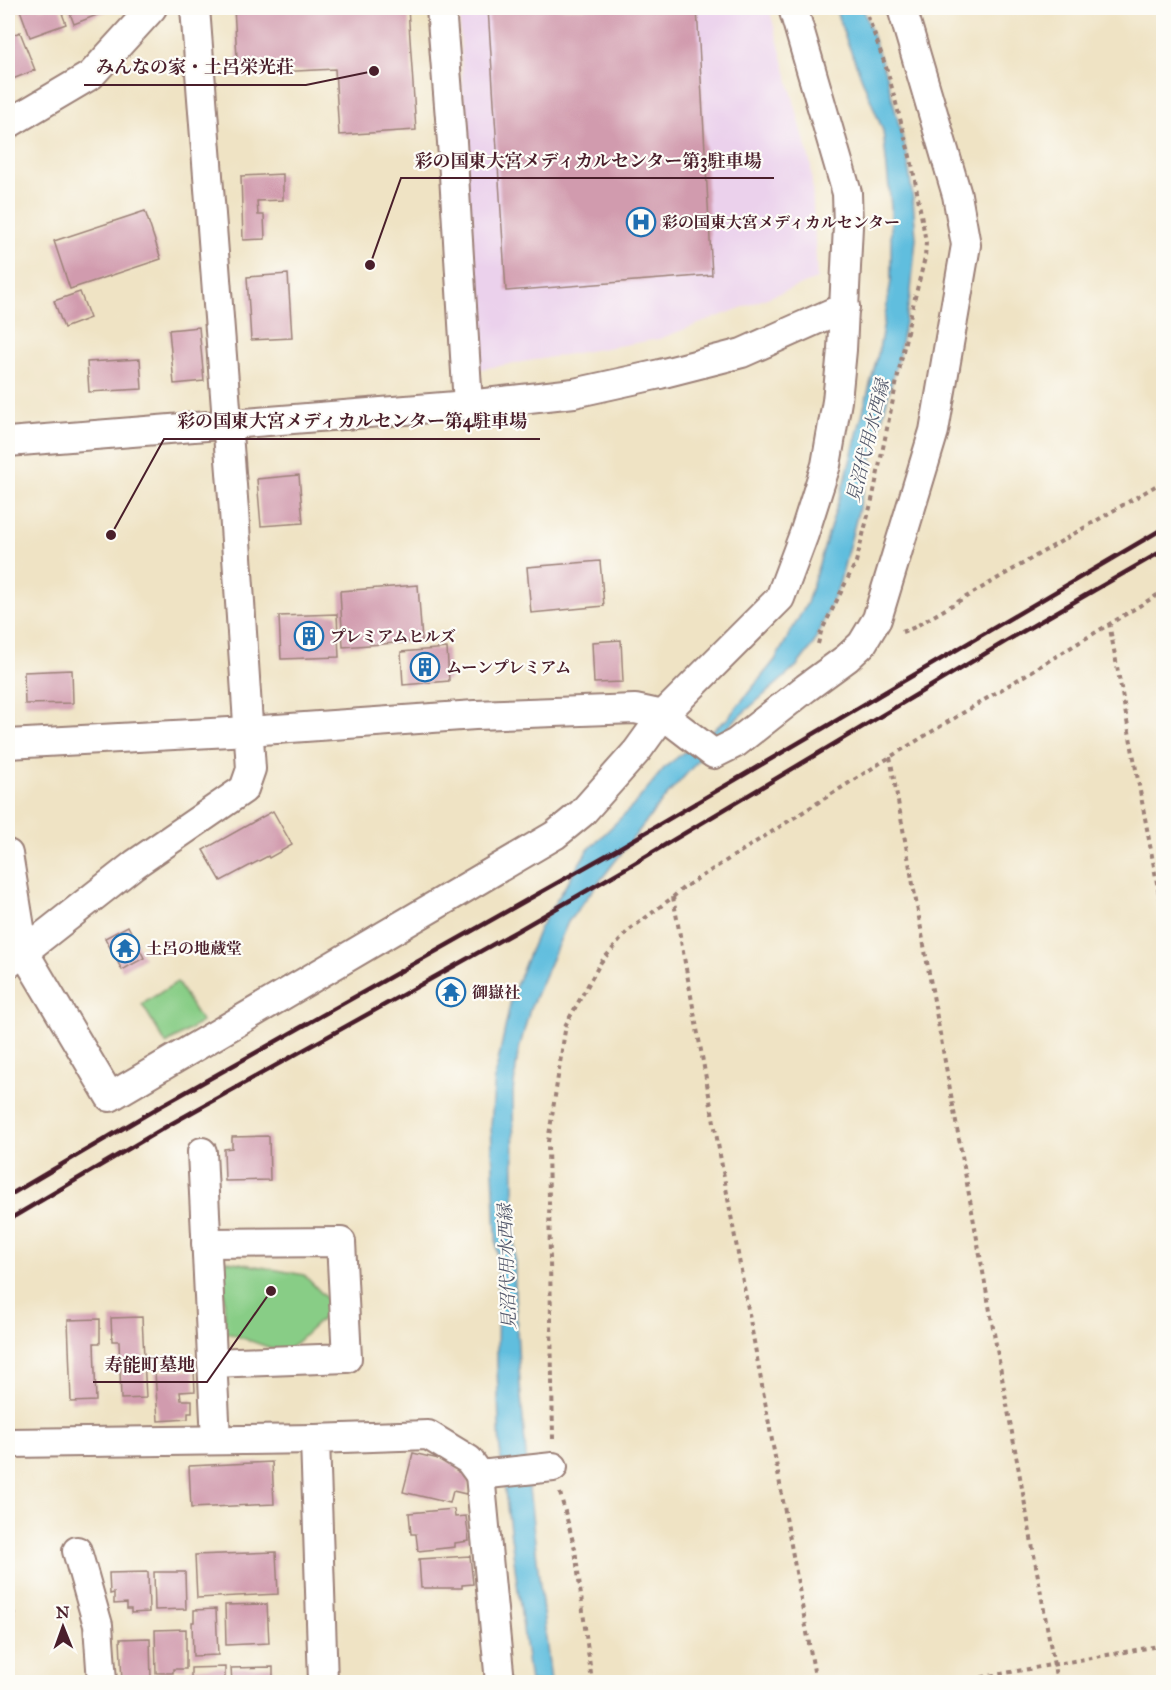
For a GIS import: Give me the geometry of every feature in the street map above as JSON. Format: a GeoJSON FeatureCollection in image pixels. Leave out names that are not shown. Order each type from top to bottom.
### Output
{"type":"FeatureCollection","features":[{"type":"Feature","properties":{"kind":"street"},"geometry":{"type":"LineString","coordinates":[[8,123],[91,75],[152,8]]}},
{"type":"Feature","properties":{"kind":"street"},"geometry":{"type":"LineString","coordinates":[[16,958],[135,864],[244,789],[251,769],[228,424],[195,8]]}},
{"type":"Feature","properties":{"kind":"street"},"geometry":{"type":"LineString","coordinates":[[441,8],[452,142],[468,405]]}},
{"type":"Feature","properties":{"kind":"street"},"geometry":{"type":"LineString","coordinates":[[8,854],[16,958],[110,1097],[555,835],[582,813],[637,751],[669,720],[780,598],[804,534],[825,465],[837,401],[845,307],[848,226],[846,193],[793,8]]}},
{"type":"Feature","properties":{"kind":"street"},"geometry":{"type":"LineString","coordinates":[[8,744],[248,731],[486,714],[635,709],[669,720],[714,754],[736,744],[847,658],[862,644],[878,619],[934,431],[966,245],[957,195],[902,8]]}},
{"type":"Feature","properties":{"kind":"street"},"geometry":{"type":"LineString","coordinates":[[8,442],[468,405],[574,393],[670,372],[742,353],[845,307]]}},
{"type":"Feature","properties":{"kind":"street"},"geometry":{"type":"LineString","coordinates":[[202,1152],[216,1440]]}},
{"type":"Feature","properties":{"kind":"street"},"geometry":{"type":"LineString","coordinates":[[206,1243],[341,1242],[342,1254],[347,1358],[212,1363]]}},
{"type":"Feature","properties":{"kind":"street"},"geometry":{"type":"LineString","coordinates":[[8,1443],[315,1439],[428,1435],[470,1460],[485,1475],[500,1683]]}},
{"type":"Feature","properties":{"kind":"street"},"geometry":{"type":"LineString","coordinates":[[315,1439],[323,1683]]}},
{"type":"Feature","properties":{"kind":"street"},"geometry":{"type":"LineString","coordinates":[[485,1475],[543,1468]]}},
{"type":"Feature","properties":{"kind":"street"},"geometry":{"type":"LineString","coordinates":[[77,1551],[98,1625],[102,1683]]}},
{"type":"Feature","properties":{"kind":"path"},"geometry":{"type":"LineString","coordinates":[[806,688],[821,632],[856,562],[873,496],[925,258],[926,242],[912,164],[888,73],[865,8]]}},
{"type":"Feature","properties":{"kind":"path"},"geometry":{"type":"LineString","coordinates":[[862,644],[913,628],[1164,481]]}},
{"type":"Feature","properties":{"kind":"path"},"geometry":{"type":"LineString","coordinates":[[592,1683],[575,1549],[543,1468],[548,1142],[566,1023],[601,962],[628,931],[682,888],[890,757],[1164,591]]}},
{"type":"Feature","properties":{"kind":"path"},"geometry":{"type":"LineString","coordinates":[[1109,623],[1164,921]]}},
{"type":"Feature","properties":{"kind":"path"},"geometry":{"type":"LineString","coordinates":[[890,757],[1057,1683]]}},
{"type":"Feature","properties":{"kind":"path"},"geometry":{"type":"LineString","coordinates":[[673,897],[816,1683]]}},
{"type":"Feature","properties":{"kind":"path"},"geometry":{"type":"LineString","coordinates":[[955,1683],[1164,1645]]}},
{"type":"Feature","properties":{"kind":"shaded area","name":"彩の国東大宮メディカルセンター"},"geometry":{"type":"Polygon","coordinates":[[[459,8],[769,8],[811,165],[817,279],[659,339],[475,370],[459,8]]]}},
{"type":"Feature","properties":{"kind":"green space"},"geometry":{"type":"Polygon","coordinates":[[[177,982],[202,1022],[166,1044],[142,1004],[177,982]]]}},
{"type":"Feature","properties":{"kind":"green space"},"geometry":{"type":"Polygon","coordinates":[[[223,1260],[304,1275],[335,1307],[285,1353],[225,1332],[223,1260]]]}},
{"type":"Feature","properties":{"kind":"water","name":"見沼代用水西縁"},"geometry":{"type":"Polygon","coordinates":[[[835,8],[863,8],[887,78],[907,156],[913,200],[916,238],[911,291],[899,354],[839,585],[813,645],[796,667],[735,720],[662,801],[568,922],[530,1009],[518,1053],[513,1092],[515,1294],[528,1480],[551,1682],[530,1682],[500,1453],[497,1363],[498,1278],[491,1126],[495,1076],[512,995],[540,927],[587,851],[633,806],[665,767],[727,719],[775,660],[807,603],[847,473],[879,350],[891,281],[891,207],[883,131],[835,8]]]}},
{"type":"Feature","properties":{"kind":"building"},"geometry":{"type":"Polygon","coordinates":[[[60,8],[66,24],[30,37],[20,10],[60,8]]]}},
{"type":"Feature","properties":{"kind":"building"},"geometry":{"type":"Polygon","coordinates":[[[68,8],[105,8],[107,11],[74,24],[68,8]]]}},
{"type":"Feature","properties":{"kind":"building"},"geometry":{"type":"Polygon","coordinates":[[[234,8],[408,8],[416,130],[339,135],[335,69],[238,74],[234,8]]]}},
{"type":"Feature","properties":{"kind":"building"},"geometry":{"type":"Polygon","coordinates":[[[488,8],[697,8],[712,275],[506,291],[488,8]]]}},
{"type":"Feature","properties":{"kind":"building"},"geometry":{"type":"Polygon","coordinates":[[[20,32],[35,70],[8,81],[8,37],[20,32]]]}},
{"type":"Feature","properties":{"kind":"building"},"geometry":{"type":"Polygon","coordinates":[[[283,174],[283,200],[257,201],[258,215],[264,215],[265,239],[243,240],[241,176],[283,174]]]}},
{"type":"Feature","properties":{"kind":"building"},"geometry":{"type":"Polygon","coordinates":[[[145,211],[161,259],[70,289],[54,241],[145,211]]]}},
{"type":"Feature","properties":{"kind":"building"},"geometry":{"type":"Polygon","coordinates":[[[288,274],[292,338],[251,340],[247,277],[288,274]]]}},
{"type":"Feature","properties":{"kind":"building"},"geometry":{"type":"Polygon","coordinates":[[[80,292],[90,318],[64,328],[54,301],[80,292]]]}},
{"type":"Feature","properties":{"kind":"building"},"geometry":{"type":"Polygon","coordinates":[[[199,327],[204,381],[174,384],[169,330],[199,327]]]}},
{"type":"Feature","properties":{"kind":"building"},"geometry":{"type":"Polygon","coordinates":[[[140,359],[142,389],[89,392],[87,362],[140,359]]]}},
{"type":"Feature","properties":{"kind":"building"},"geometry":{"type":"Polygon","coordinates":[[[299,475],[303,523],[261,526],[257,479],[299,475]]]}},
{"type":"Feature","properties":{"kind":"building"},"geometry":{"type":"Polygon","coordinates":[[[600,561],[604,606],[531,613],[527,567],[600,561]]]}},
{"type":"Feature","properties":{"kind":"building"},"geometry":{"type":"Polygon","coordinates":[[[418,585],[422,641],[343,647],[340,591],[418,585]]]}},
{"type":"Feature","properties":{"kind":"building","name":"プレミアムヒルズ"},"geometry":{"type":"Polygon","coordinates":[[[337,614],[339,657],[281,659],[279,616],[337,614]]]}},
{"type":"Feature","properties":{"kind":"building"},"geometry":{"type":"Polygon","coordinates":[[[621,640],[623,682],[594,683],[592,642],[621,640]]]}},
{"type":"Feature","properties":{"kind":"building","name":"ムーンプレミアム"},"geometry":{"type":"Polygon","coordinates":[[[447,648],[449,681],[403,685],[401,652],[447,648]]]}},
{"type":"Feature","properties":{"kind":"building"},"geometry":{"type":"Polygon","coordinates":[[[72,670],[73,703],[25,704],[24,672],[72,670]]]}},
{"type":"Feature","properties":{"kind":"building"},"geometry":{"type":"Polygon","coordinates":[[[273,811],[292,845],[221,881],[203,850],[273,811]]]}},
{"type":"Feature","properties":{"kind":"building","name":"土呂の地蔵堂"},"geometry":{"type":"Polygon","coordinates":[[[128,926],[144,958],[122,970],[105,938],[128,926]]]}},
{"type":"Feature","properties":{"kind":"building"},"geometry":{"type":"Polygon","coordinates":[[[269,1136],[270,1180],[225,1181],[224,1149],[232,1148],[232,1137],[269,1136]]]}},
{"type":"Feature","properties":{"kind":"building"},"geometry":{"type":"Polygon","coordinates":[[[142,1317],[146,1398],[121,1399],[119,1341],[112,1341],[111,1318],[142,1317]]]}},
{"type":"Feature","properties":{"kind":"building"},"geometry":{"type":"Polygon","coordinates":[[[100,1319],[100,1343],[94,1343],[96,1401],[71,1402],[68,1320],[100,1319]]]}},
{"type":"Feature","properties":{"kind":"building"},"geometry":{"type":"Polygon","coordinates":[[[194,1370],[195,1391],[180,1392],[181,1400],[192,1400],[192,1413],[188,1413],[188,1419],[158,1421],[155,1372],[194,1370]]]}},
{"type":"Feature","properties":{"kind":"building"},"geometry":{"type":"Polygon","coordinates":[[[413,1453],[460,1464],[458,1472],[471,1475],[466,1494],[453,1491],[450,1503],[403,1492],[413,1453]]]}},
{"type":"Feature","properties":{"kind":"building"},"geometry":{"type":"Polygon","coordinates":[[[272,1462],[274,1504],[191,1508],[189,1466],[272,1462]]]}},
{"type":"Feature","properties":{"kind":"building"},"geometry":{"type":"Polygon","coordinates":[[[454,1509],[455,1517],[466,1516],[469,1541],[455,1543],[455,1547],[418,1551],[416,1534],[411,1534],[409,1513],[454,1509]]]}},
{"type":"Feature","properties":{"kind":"building"},"geometry":{"type":"Polygon","coordinates":[[[276,1552],[278,1594],[197,1598],[195,1555],[276,1552]]]}},
{"type":"Feature","properties":{"kind":"building"},"geometry":{"type":"Polygon","coordinates":[[[470,1556],[473,1584],[462,1585],[462,1588],[421,1588],[419,1559],[470,1556]]]}},
{"type":"Feature","properties":{"kind":"building"},"geometry":{"type":"Polygon","coordinates":[[[148,1572],[149,1612],[131,1613],[131,1609],[127,1609],[127,1603],[114,1604],[114,1593],[110,1594],[109,1573],[148,1572]]]}},
{"type":"Feature","properties":{"kind":"building"},"geometry":{"type":"Polygon","coordinates":[[[154,1572],[185,1572],[186,1609],[155,1610],[154,1572]]]}},
{"type":"Feature","properties":{"kind":"building"},"geometry":{"type":"Polygon","coordinates":[[[8,1588],[15,1614],[8,1616],[8,1588]]]}},
{"type":"Feature","properties":{"kind":"building"},"geometry":{"type":"Polygon","coordinates":[[[267,1604],[269,1643],[226,1645],[225,1605],[267,1604]]]}},
{"type":"Feature","properties":{"kind":"building"},"geometry":{"type":"Polygon","coordinates":[[[216,1609],[218,1655],[193,1656],[194,1610],[216,1609]]]}},
{"type":"Feature","properties":{"kind":"building"},"geometry":{"type":"Polygon","coordinates":[[[186,1629],[186,1669],[173,1669],[173,1673],[156,1673],[155,1630],[186,1629]]]}},
{"type":"Feature","properties":{"kind":"building"},"geometry":{"type":"Polygon","coordinates":[[[150,1638],[151,1682],[122,1682],[120,1639],[150,1638]]]}},
{"type":"Feature","properties":{"kind":"building"},"geometry":{"type":"Polygon","coordinates":[[[225,1667],[225,1682],[191,1682],[191,1668],[225,1667]]]}},
{"type":"Feature","properties":{"kind":"building"},"geometry":{"type":"Polygon","coordinates":[[[273,1667],[273,1682],[232,1682],[231,1668],[273,1667]]]}},
{"type":"Feature","properties":{"kind":"railway"},"geometry":{"type":"LineString","coordinates":[[8,1196],[161,1106],[621,847],[1164,528]]}},
{"type":"Feature","properties":{"kind":"railway"},"geometry":{"type":"LineString","coordinates":[[8,1220],[169,1125],[633,864],[1008,640],[1164,550]]}},
{"type":"Feature","properties":{"kind":"place","name":"みんなの家・土呂栄光荘"},"geometry":{"type":"Point","coordinates":[374,71]}},
{"type":"Feature","properties":{"kind":"place","name":"彩の国東大宮メディカルセンター"},"geometry":{"type":"Point","coordinates":[641,222]}},
{"type":"Feature","properties":{"kind":"place","name":"彩の国東大宮メディカルセンター第3駐車場"},"geometry":{"type":"Point","coordinates":[370,265]}},
{"type":"Feature","properties":{"kind":"place","name":"彩の国東大宮メディカルセンター第4駐車場"},"geometry":{"type":"Point","coordinates":[111,535]}},
{"type":"Feature","properties":{"kind":"place","name":"プレミアムヒルズ"},"geometry":{"type":"Point","coordinates":[309,636]}},
{"type":"Feature","properties":{"kind":"place","name":"ムーンプレミアム"},"geometry":{"type":"Point","coordinates":[425,667]}},
{"type":"Feature","properties":{"kind":"place","name":"土呂の地蔵堂"},"geometry":{"type":"Point","coordinates":[125,948]}},
{"type":"Feature","properties":{"kind":"place","name":"御嶽社"},"geometry":{"type":"Point","coordinates":[451,992]}},
{"type":"Feature","properties":{"kind":"place","name":"寿能町墓地"},"geometry":{"type":"Point","coordinates":[271,1291]}}]}
